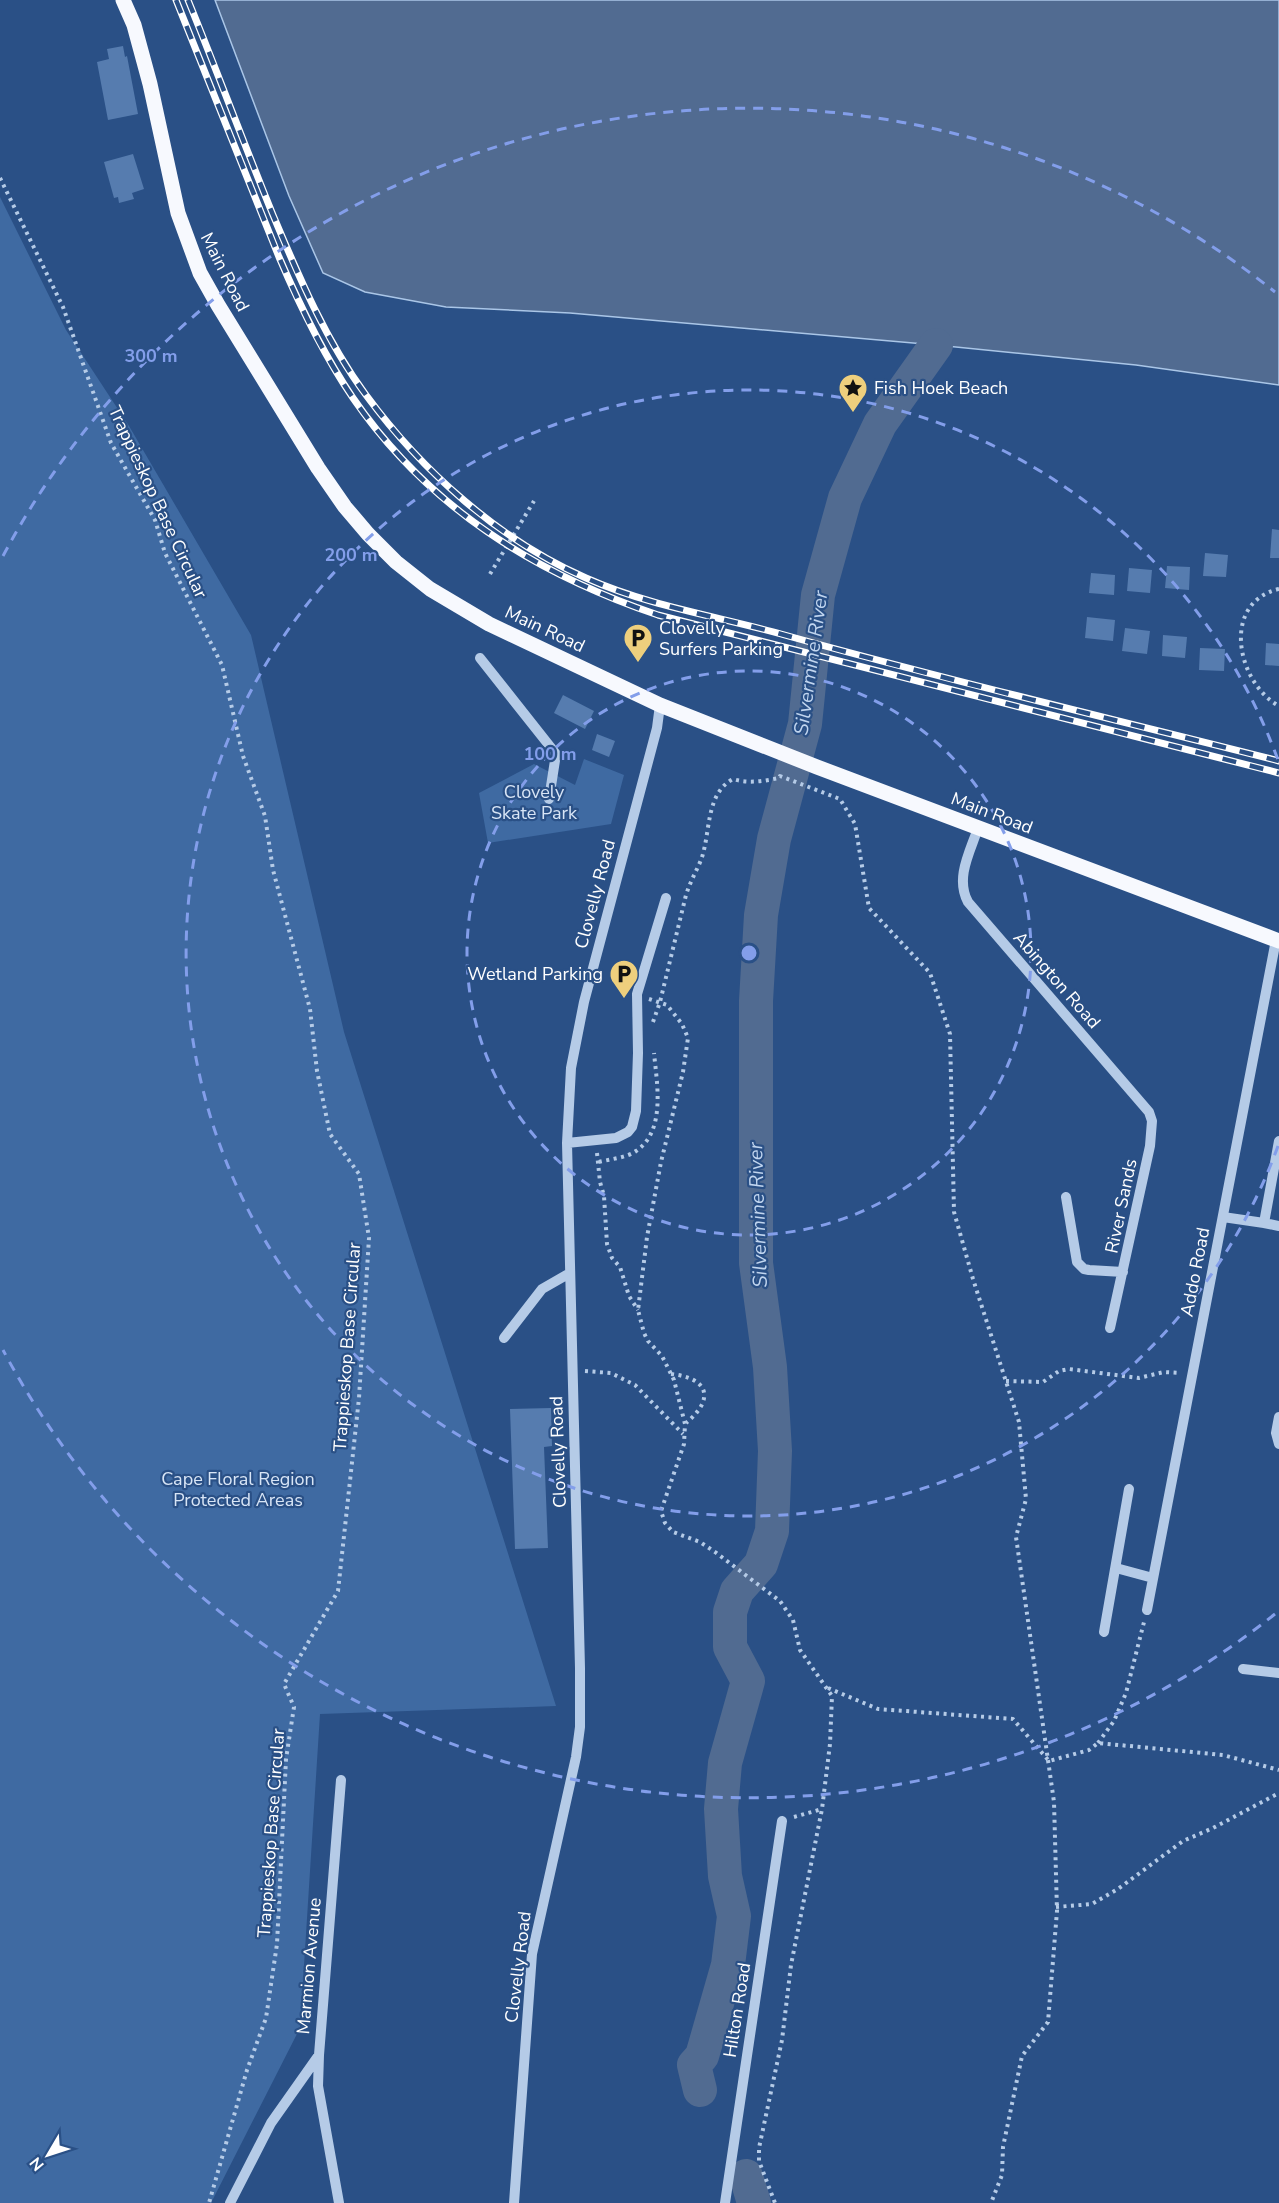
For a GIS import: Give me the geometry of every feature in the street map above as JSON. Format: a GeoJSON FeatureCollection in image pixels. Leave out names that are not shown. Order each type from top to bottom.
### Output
{"type":"FeatureCollection","features":[{"type":"Feature","properties":{"kind":"main road","name":"Main Road"},"geometry":{"type":"LineString","coordinates":[[123,0],[134,25],[150,84],[177,213],[200,273],[261,376],[345,507],[396,562],[430,589],[489,624],[660,705],[817,767],[1278,941]]}},
{"type":"Feature","properties":{"kind":"street"},"geometry":{"type":"LineString","coordinates":[[480,658],[556,754],[549,799]]}},
{"type":"Feature","properties":{"kind":"street","name":"Clovelly Road"},"geometry":{"type":"LineString","coordinates":[[514,2203],[532,1954],[574,1770],[580,1727],[567,1143],[571,1068],[585,1002],[657,728],[660,705]]}},
{"type":"Feature","properties":{"kind":"street","name":"Abington Road"},"geometry":{"type":"LineString","coordinates":[[978,828],[962,877],[963,892],[968,902],[1149,1112],[1152,1121],[1150,1146]]}},
{"type":"Feature","properties":{"kind":"street"},"geometry":{"type":"LineString","coordinates":[[567,1143],[616,1138],[628,1132],[632,1126],[636,1111],[637,1088],[637,994],[666,898]]}},
{"type":"Feature","properties":{"kind":"street","name":"Addo Road"},"geometry":{"type":"LineString","coordinates":[[1147,1610],[1278,941]]}},
{"type":"Feature","properties":{"kind":"street"},"geometry":{"type":"LineString","coordinates":[[1263,1223],[1279,1141]]}},
{"type":"Feature","properties":{"kind":"street","name":"River Sands"},"geometry":{"type":"LineString","coordinates":[[1110,1328],[1150,1146]]}},
{"type":"Feature","properties":{"kind":"street","name":"River Sands"},"geometry":{"type":"LineString","coordinates":[[1066,1197],[1077,1262],[1084,1269],[1123,1272]]}},
{"type":"Feature","properties":{"kind":"street"},"geometry":{"type":"LineString","coordinates":[[1223,1217],[1279,1226]]}},
{"type":"Feature","properties":{"kind":"street"},"geometry":{"type":"LineString","coordinates":[[504,1338],[542,1289],[570,1273]]}},
{"type":"Feature","properties":{"kind":"street"},"geometry":{"type":"LineString","coordinates":[[1279,1417],[1276,1433],[1279,1444]]}},
{"type":"Feature","properties":{"kind":"street"},"geometry":{"type":"LineString","coordinates":[[1104,1632],[1129,1489]]}},
{"type":"Feature","properties":{"kind":"street"},"geometry":{"type":"LineString","coordinates":[[1116,1568],[1153,1578]]}},
{"type":"Feature","properties":{"kind":"street"},"geometry":{"type":"LineString","coordinates":[[1243,1669],[1279,1673]]}},
{"type":"Feature","properties":{"kind":"street","name":"Marmion Avenue"},"geometry":{"type":"LineString","coordinates":[[230,2203],[271,2123],[319,2055],[341,1780]]}},
{"type":"Feature","properties":{"kind":"street","name":"Hilton Road"},"geometry":{"type":"LineString","coordinates":[[725,2203],[782,1821]]}},
{"type":"Feature","properties":{"kind":"street"},"geometry":{"type":"LineString","coordinates":[[319,2055],[318,2086],[339,2203]]}},
{"type":"Feature","properties":{"kind":"path","name":"Trappieskop Base Circular"},"geometry":{"type":"LineString","coordinates":[[0,178],[63,307],[111,442],[155,520],[165,553],[222,665],[243,756],[265,816],[273,870],[310,1009],[317,1071],[330,1134],[359,1174],[369,1238],[359,1398],[338,1592],[284,1684],[294,1707],[286,1759],[274,1965],[266,2018],[247,2070],[209,2203]]}},
{"type":"Feature","properties":{"kind":"path"},"geometry":{"type":"LineString","coordinates":[[490,574],[534,501]]}},
{"type":"Feature","properties":{"kind":"path"},"geometry":{"type":"LineString","coordinates":[[1279,590],[1268,592],[1259,598],[1246,615],[1242,627],[1242,650],[1246,670],[1257,687],[1279,706]]}},
{"type":"Feature","properties":{"kind":"path"},"geometry":{"type":"LineString","coordinates":[[660,1002],[690,879],[700,860],[709,817],[724,783],[733,778],[742,782],[767,780],[780,776],[840,799],[855,825],[869,908],[930,973],[950,1034],[954,1212],[1019,1422],[1026,1498],[1016,1537],[1054,1802],[1056,1907],[1048,2022],[1022,2056],[1003,2147],[1002,2175],[991,2203]]}},
{"type":"Feature","properties":{"kind":"path"},"geometry":{"type":"LineString","coordinates":[[637,994],[667,1005],[682,1024],[688,1038],[650,1222],[638,1310]]}},
{"type":"Feature","properties":{"kind":"path"},"geometry":{"type":"LineString","coordinates":[[594,1141],[604,1197],[607,1244],[612,1258],[620,1267],[630,1296],[638,1310],[644,1333],[662,1356],[671,1374],[685,1424],[684,1444],[661,1511],[665,1523],[673,1532],[700,1542],[780,1601],[793,1620],[800,1650],[832,1696],[832,1719],[822,1809],[792,1965],[782,2040],[759,2148],[759,2161],[775,2203]]}},
{"type":"Feature","properties":{"kind":"path"},"geometry":{"type":"LineString","coordinates":[[1006,1381],[1043,1382],[1059,1371],[1069,1369],[1139,1378],[1172,1371],[1192,1377]]}},
{"type":"Feature","properties":{"kind":"path"},"geometry":{"type":"LineString","coordinates":[[572,1370],[611,1373],[635,1385],[684,1434]]}},
{"type":"Feature","properties":{"kind":"path"},"geometry":{"type":"LineString","coordinates":[[671,1374],[687,1375],[700,1382],[705,1391],[704,1403],[685,1424]]}},
{"type":"Feature","properties":{"kind":"path"},"geometry":{"type":"LineString","coordinates":[[1048,1761],[1089,1750],[1098,1743],[1113,1721],[1126,1693],[1147,1610]]}},
{"type":"Feature","properties":{"kind":"path"},"geometry":{"type":"LineString","coordinates":[[827,1688],[878,1709],[1013,1719],[1048,1761]]}},
{"type":"Feature","properties":{"kind":"path"},"geometry":{"type":"LineString","coordinates":[[1098,1743],[1223,1755],[1279,1770]]}},
{"type":"Feature","properties":{"kind":"path"},"geometry":{"type":"LineString","coordinates":[[1056,1907],[1092,1904],[1118,1889],[1183,1841],[1279,1793]]}},
{"type":"Feature","properties":{"kind":"path"},"geometry":{"type":"LineString","coordinates":[[782,1821],[822,1809]]}},
{"type":"Feature","properties":{"kind":"green space","name":"Cape Floral Region Protected Areas"},"geometry":{"type":"Polygon","coordinates":[[[0,197],[66,330],[129,426],[251,635],[344,1032],[556,1706],[320,1714],[300,2028],[211,2203],[0,2203],[0,197]]]}},
{"type":"Feature","properties":{"kind":"green space","name":"Clovely Skate Park"},"geometry":{"type":"Polygon","coordinates":[[[584,759],[624,775],[611,824],[488,843],[479,793],[534,764],[575,785],[584,759]]]}},
{"type":"Feature","properties":{"kind":"shaded area"},"geometry":{"type":"Polygon","coordinates":[[[215,0],[1279,0],[1279,385],[1136,365],[936,345],[570,313],[446,307],[365,292],[323,273],[289,196],[215,0]]]}},
{"type":"Feature","properties":{"kind":"building"},"geometry":{"type":"Polygon","coordinates":[[[123,46],[138,114],[108,120],[97,62],[109,59],[107,49],[123,46]]]}},
{"type":"Feature","properties":{"kind":"building"},"geometry":{"type":"Polygon","coordinates":[[[133,154],[144,189],[132,193],[134,199],[119,203],[118,197],[114,198],[104,162],[133,154]]]}},
{"type":"Feature","properties":{"kind":"building"},"geometry":{"type":"Polygon","coordinates":[[[1272,529],[1279,530],[1279,558],[1270,558],[1272,529]]]}},
{"type":"Feature","properties":{"kind":"building"},"geometry":{"type":"Polygon","coordinates":[[[1205,553],[1228,555],[1226,577],[1203,576],[1205,553]]]}},
{"type":"Feature","properties":{"kind":"building"},"geometry":{"type":"Polygon","coordinates":[[[1167,566],[1190,567],[1189,590],[1165,588],[1167,566]]]}},
{"type":"Feature","properties":{"kind":"building"},"geometry":{"type":"Polygon","coordinates":[[[1129,568],[1152,570],[1150,593],[1127,591],[1129,568]]]}},
{"type":"Feature","properties":{"kind":"building"},"geometry":{"type":"Polygon","coordinates":[[[1091,573],[1115,575],[1114,595],[1089,593],[1091,573]]]}},
{"type":"Feature","properties":{"kind":"building"},"geometry":{"type":"Polygon","coordinates":[[[1087,617],[1115,620],[1113,641],[1085,638],[1087,617]]]}},
{"type":"Feature","properties":{"kind":"building"},"geometry":{"type":"Polygon","coordinates":[[[1125,628],[1150,631],[1147,654],[1122,651],[1125,628]]]}},
{"type":"Feature","properties":{"kind":"building"},"geometry":{"type":"Polygon","coordinates":[[[1163,635],[1187,637],[1185,658],[1162,656],[1163,635]]]}},
{"type":"Feature","properties":{"kind":"building"},"geometry":{"type":"Polygon","coordinates":[[[1266,643],[1279,644],[1279,666],[1265,665],[1266,643]]]}},
{"type":"Feature","properties":{"kind":"building"},"geometry":{"type":"Polygon","coordinates":[[[1200,648],[1225,649],[1224,671],[1199,670],[1200,648]]]}},
{"type":"Feature","properties":{"kind":"building"},"geometry":{"type":"Polygon","coordinates":[[[563,695],[594,711],[585,729],[554,713],[563,695]]]}},
{"type":"Feature","properties":{"kind":"building"},"geometry":{"type":"Polygon","coordinates":[[[597,734],[615,741],[609,757],[592,750],[597,734]]]}},
{"type":"Feature","properties":{"kind":"building"},"geometry":{"type":"Polygon","coordinates":[[[551,1408],[552,1446],[544,1447],[548,1548],[515,1549],[510,1409],[551,1408]]]}},
{"type":"Feature","properties":{"kind":"waterway","name":"Silvermine River"},"geometry":{"type":"LineString","coordinates":[[700,2090],[694,2065],[702,2056],[728,1965],[734,1916],[725,1876],[721,1809],[725,1763],[748,1681],[730,1647],[730,1612],[737,1591],[761,1564],[772,1531],[775,1451],[770,1367],[756,1263],[756,1001],[761,915],[774,839],[805,724],[818,595],[845,498],[880,424],[936,345]]}},
{"type":"Feature","properties":{"kind":"waterway","name":"Silvermine River"},"geometry":{"type":"LineString","coordinates":[[746,2176],[754,2203]]}},
{"type":"Feature","properties":{"kind":"railway"},"geometry":{"type":"LineString","coordinates":[[176,0],[279,257],[322,347],[353,398],[383,437],[415,472],[487,532],[569,579],[658,615],[1279,773]]}},
{"type":"Feature","properties":{"kind":"railway"},"geometry":{"type":"LineString","coordinates":[[188,0],[283,238],[303,285],[338,353],[388,423],[437,476],[464,501],[523,544],[586,578],[634,596],[1279,761]]}},
{"type":"Feature","properties":{"kind":"place","name":"Fish Hoek Beach"},"geometry":{"type":"Point","coordinates":[853,414]}},
{"type":"Feature","properties":{"kind":"place","name":"Clovelly Surfers Parking"},"geometry":{"type":"Point","coordinates":[638,664]}},
{"type":"Feature","properties":{"kind":"place","name":"Wetland Parking"},"geometry":{"type":"Point","coordinates":[624,1000]}}]}
